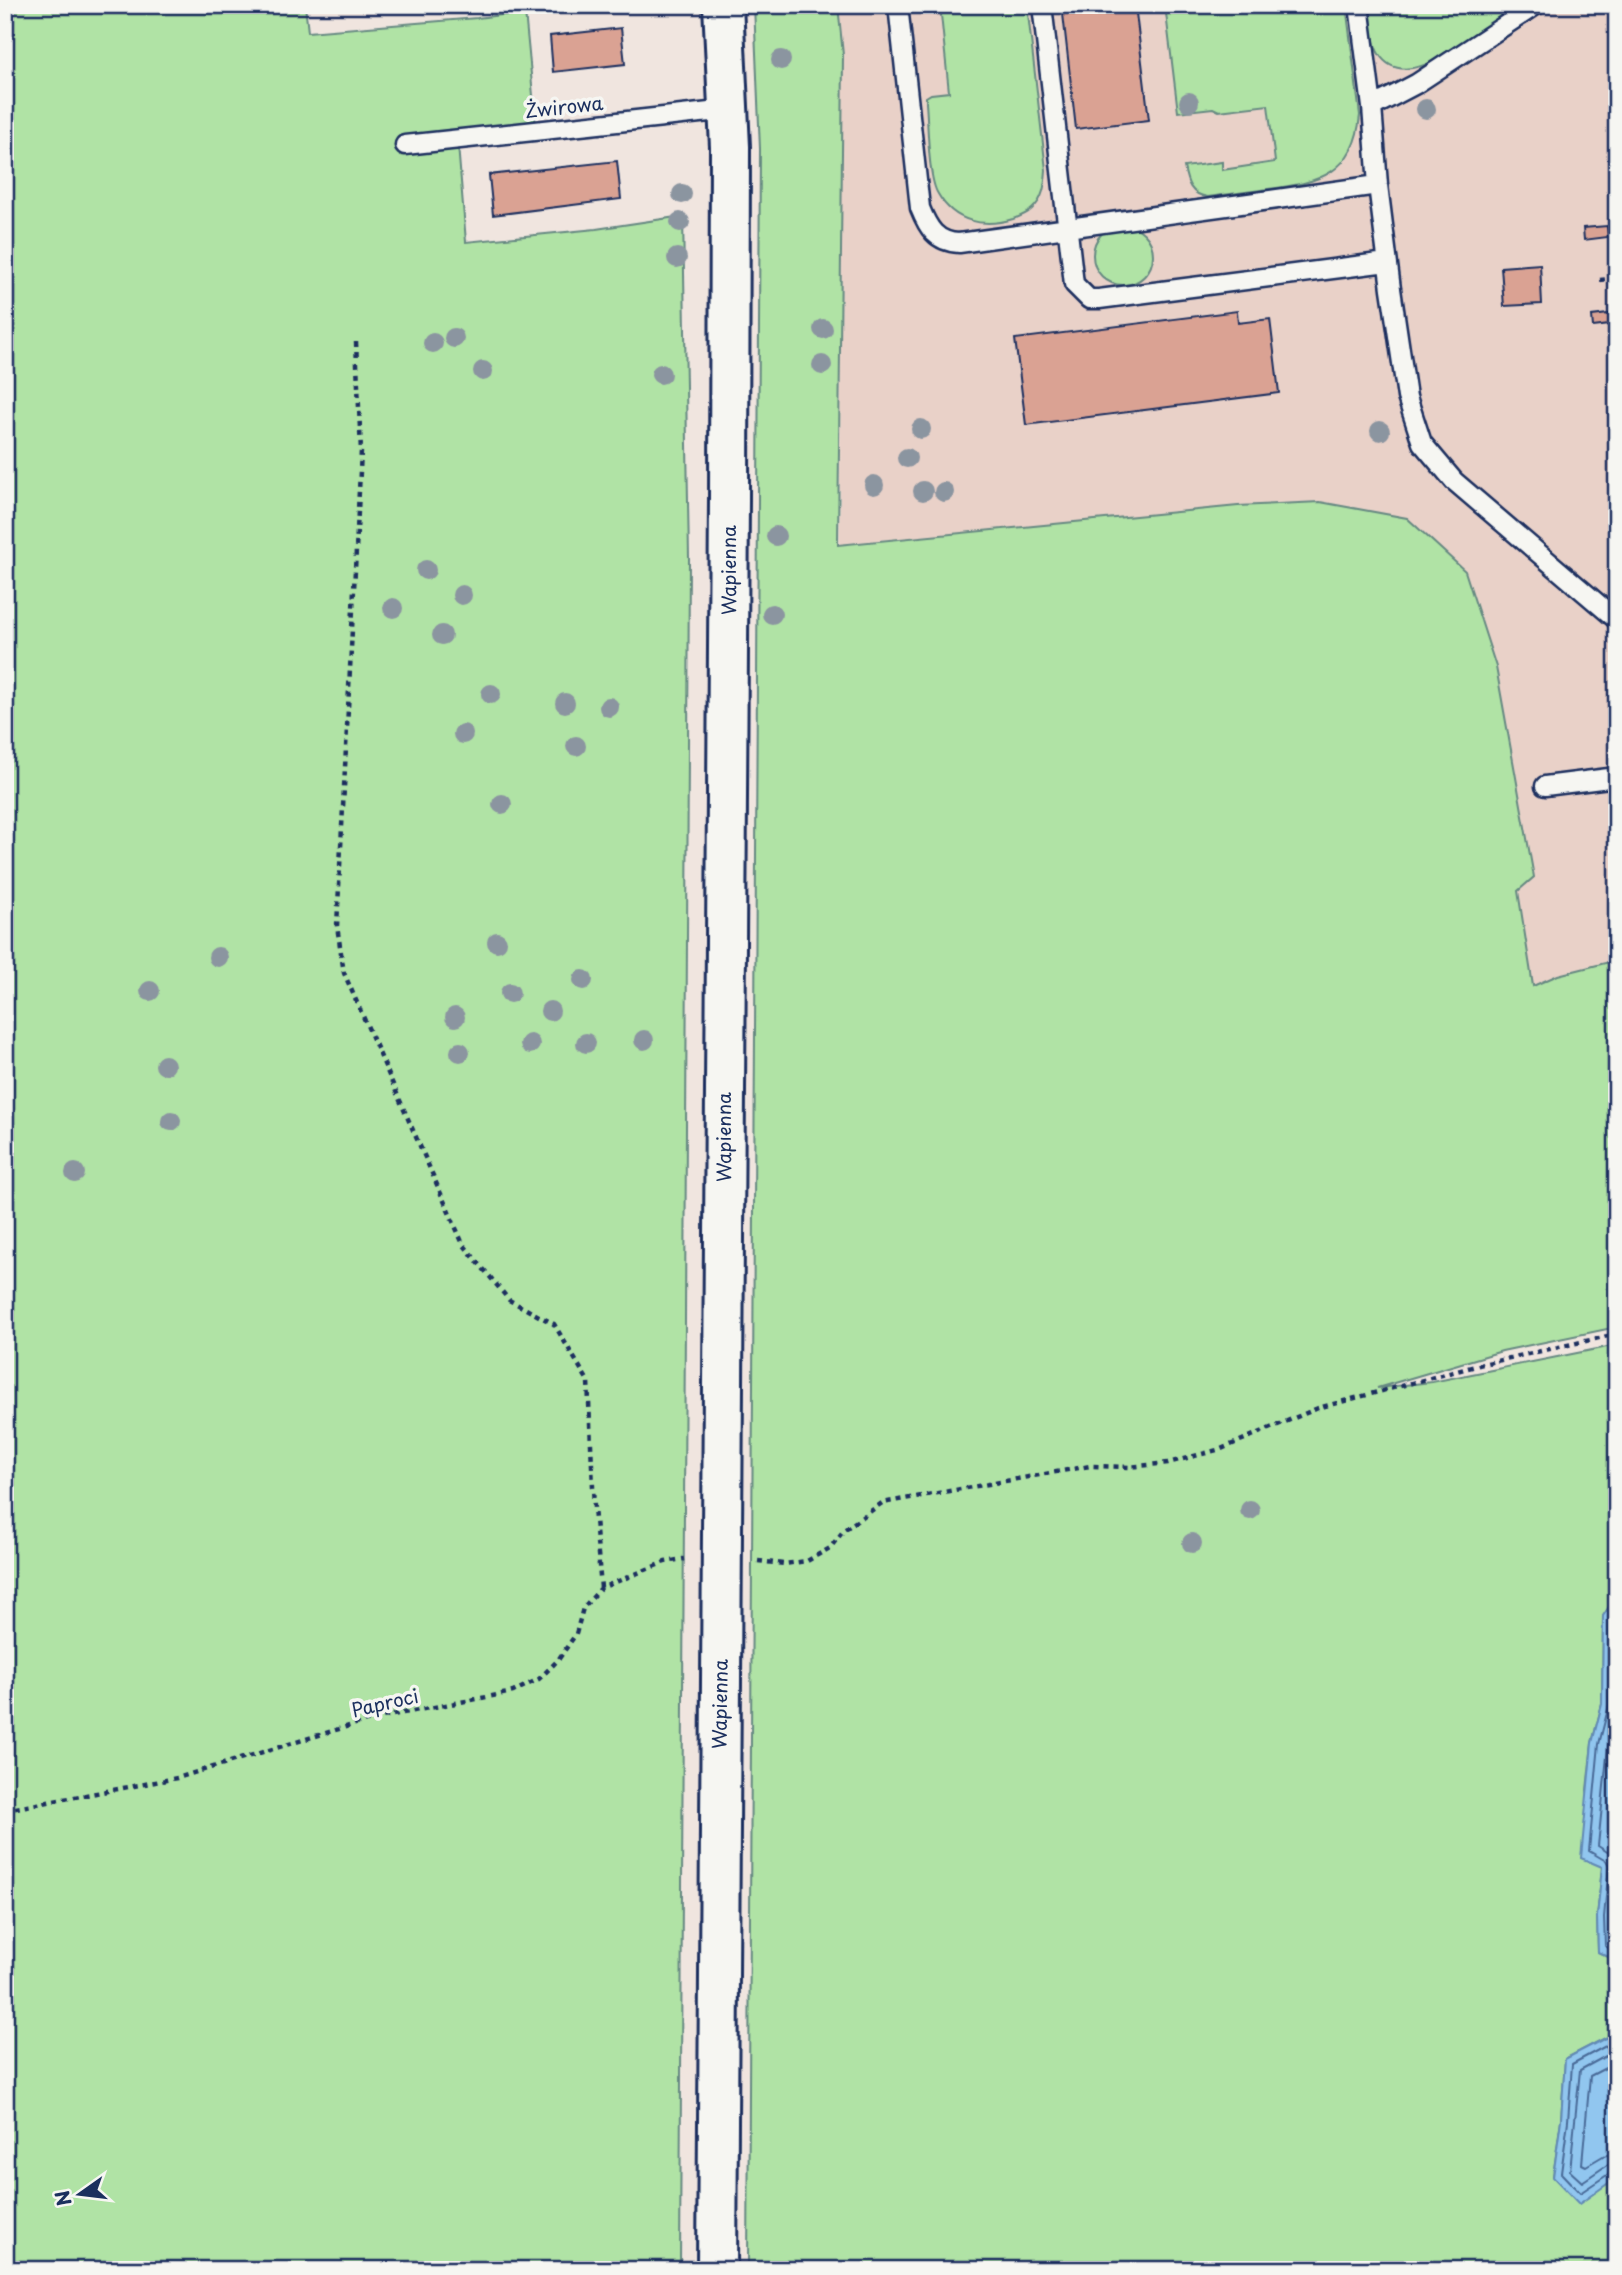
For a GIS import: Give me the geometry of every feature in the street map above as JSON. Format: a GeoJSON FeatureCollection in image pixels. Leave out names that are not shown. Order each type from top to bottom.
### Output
{"type":"FeatureCollection","features":[{"type":"Feature","properties":{"kind":"street","name":"Wapienna"},"geometry":{"type":"LineString","coordinates":[[717,2270],[729,500],[728,110],[723,5]]}},
{"type":"Feature","properties":{"kind":"lane"},"geometry":{"type":"LineString","coordinates":[[898,5],[920,208],[927,225],[937,237],[948,242],[959,243],[1378,185]]}},
{"type":"Feature","properties":{"kind":"lane"},"geometry":{"type":"LineString","coordinates":[[1042,5],[1074,284],[1089,299],[1387,262]]}},
{"type":"Feature","properties":{"kind":"lane"},"geometry":{"type":"LineString","coordinates":[[1359,5],[1387,262],[1407,397],[1422,443],[1454,481],[1617,620]]}},
{"type":"Feature","properties":{"kind":"lane"},"geometry":{"type":"LineString","coordinates":[[1372,107],[1416,84],[1536,5]]}},
{"type":"Feature","properties":{"kind":"lane","name":"Żwirowa"},"geometry":{"type":"LineString","coordinates":[[405,145],[728,110]]}},
{"type":"Feature","properties":{"kind":"lane"},"geometry":{"type":"LineString","coordinates":[[1545,786],[1617,777]]}},
{"type":"Feature","properties":{"kind":"path"},"geometry":{"type":"LineString","coordinates":[[1600,280],[1617,278]]}},
{"type":"Feature","properties":{"kind":"path"},"geometry":{"type":"LineString","coordinates":[[356,342],[361,451],[337,926],[344,973],[463,1244],[509,1300],[554,1324],[588,1381],[593,1508],[601,1588],[665,1562],[721,1555],[784,1564],[807,1561],[830,1548],[844,1530],[882,1503],[1090,1466],[1129,1467],[1168,1463],[1221,1449],[1318,1408],[1483,1364],[1617,1334]]}},
{"type":"Feature","properties":{"kind":"path","name":"Paproci"},"geometry":{"type":"LineString","coordinates":[[5,1810],[177,1778],[372,1719],[513,1692],[539,1679],[558,1660],[576,1634],[583,1608],[601,1588]]}},
{"type":"Feature","properties":{"kind":"path"},"geometry":{"type":"LineString","coordinates":[[1167,2270],[1253,2262],[1287,2270]]}},
{"type":"Feature","properties":{"kind":"shaded area"},"geometry":{"type":"Polygon","coordinates":[[[838,5],[1617,5],[1617,1316],[833,1465],[843,55],[838,5]]]}},
{"type":"Feature","properties":{"kind":"green space"},"geometry":{"type":"Polygon","coordinates":[[[5,5],[305,5],[308,32],[525,12],[537,137],[458,145],[466,242],[596,229],[683,216],[689,558],[680,2270],[5,2270],[5,5]]]}},
{"type":"Feature","properties":{"kind":"green space"},"geometry":{"type":"Polygon","coordinates":[[[754,5],[838,5],[843,55],[838,545],[1238,506],[1320,502],[1407,518],[1465,571],[1496,667],[1534,877],[1518,891],[1533,986],[1558,975],[1617,960],[1617,1327],[1502,1351],[1377,1388],[1432,1382],[1617,1345],[1617,1595],[1603,1616],[1602,1704],[1592,1743],[1587,1790],[1602,1867],[1597,1917],[1598,1952],[1617,1961],[1617,2032],[1565,2059],[1561,2120],[1553,2176],[1579,2203],[1617,2177],[1617,2244],[1610,2246],[1617,2245],[1617,2270],[748,2270],[760,149],[754,5]]]}},
{"type":"Feature","properties":{"kind":"green space"},"geometry":{"type":"Polygon","coordinates":[[[940,5],[1027,5],[1046,170],[1039,201],[1030,211],[1015,218],[991,223],[961,217],[945,203],[935,187],[929,150],[926,97],[949,92],[940,5]]]}},
{"type":"Feature","properties":{"kind":"green space"},"geometry":{"type":"Polygon","coordinates":[[[1165,5],[1346,5],[1360,115],[1351,151],[1342,163],[1318,179],[1286,187],[1208,197],[1193,191],[1184,167],[1222,162],[1222,170],[1275,162],[1268,105],[1219,111],[1213,108],[1178,112],[1165,5]]]}},
{"type":"Feature","properties":{"kind":"green space"},"geometry":{"type":"Polygon","coordinates":[[[1370,5],[1514,5],[1447,54],[1409,69],[1392,66],[1379,54],[1373,37],[1370,5]]]}},
{"type":"Feature","properties":{"kind":"green space"},"geometry":{"type":"Polygon","coordinates":[[[1117,225],[1129,225],[1148,238],[1153,255],[1151,267],[1140,280],[1129,285],[1117,285],[1098,272],[1093,261],[1093,249],[1106,230],[1117,225]]]}},
{"type":"Feature","properties":{"kind":"water"},"geometry":{"type":"Polygon","coordinates":[[[1617,1595],[1617,1961],[1598,1952],[1597,1917],[1602,1867],[1581,1858],[1592,1743],[1602,1704],[1603,1616],[1617,1595]]]}},
{"type":"Feature","properties":{"kind":"water"},"geometry":{"type":"Polygon","coordinates":[[[1617,2032],[1617,2177],[1579,2204],[1553,2177],[1561,2120],[1565,2059],[1617,2032]]]}},
{"type":"Feature","properties":{"kind":"building"},"geometry":{"type":"Polygon","coordinates":[[[1062,5],[1135,5],[1149,120],[1076,129],[1062,5]]]}},
{"type":"Feature","properties":{"kind":"building"},"geometry":{"type":"Polygon","coordinates":[[[621,28],[625,64],[553,72],[550,36],[621,28]]]}},
{"type":"Feature","properties":{"kind":"building"},"geometry":{"type":"Polygon","coordinates":[[[617,161],[621,199],[493,215],[489,175],[617,161]]]}},
{"type":"Feature","properties":{"kind":"building"},"geometry":{"type":"Polygon","coordinates":[[[1607,226],[1608,237],[1584,240],[1583,228],[1607,226]]]}},
{"type":"Feature","properties":{"kind":"building"},"geometry":{"type":"Polygon","coordinates":[[[1540,264],[1542,304],[1504,306],[1501,267],[1540,264]]]}},
{"type":"Feature","properties":{"kind":"building"},"geometry":{"type":"Polygon","coordinates":[[[1237,311],[1238,323],[1270,319],[1279,393],[1026,425],[1015,339],[1237,311]]]}},
{"type":"Feature","properties":{"kind":"building"},"geometry":{"type":"Polygon","coordinates":[[[1617,313],[1617,324],[1593,327],[1592,316],[1617,313]]]}}]}
